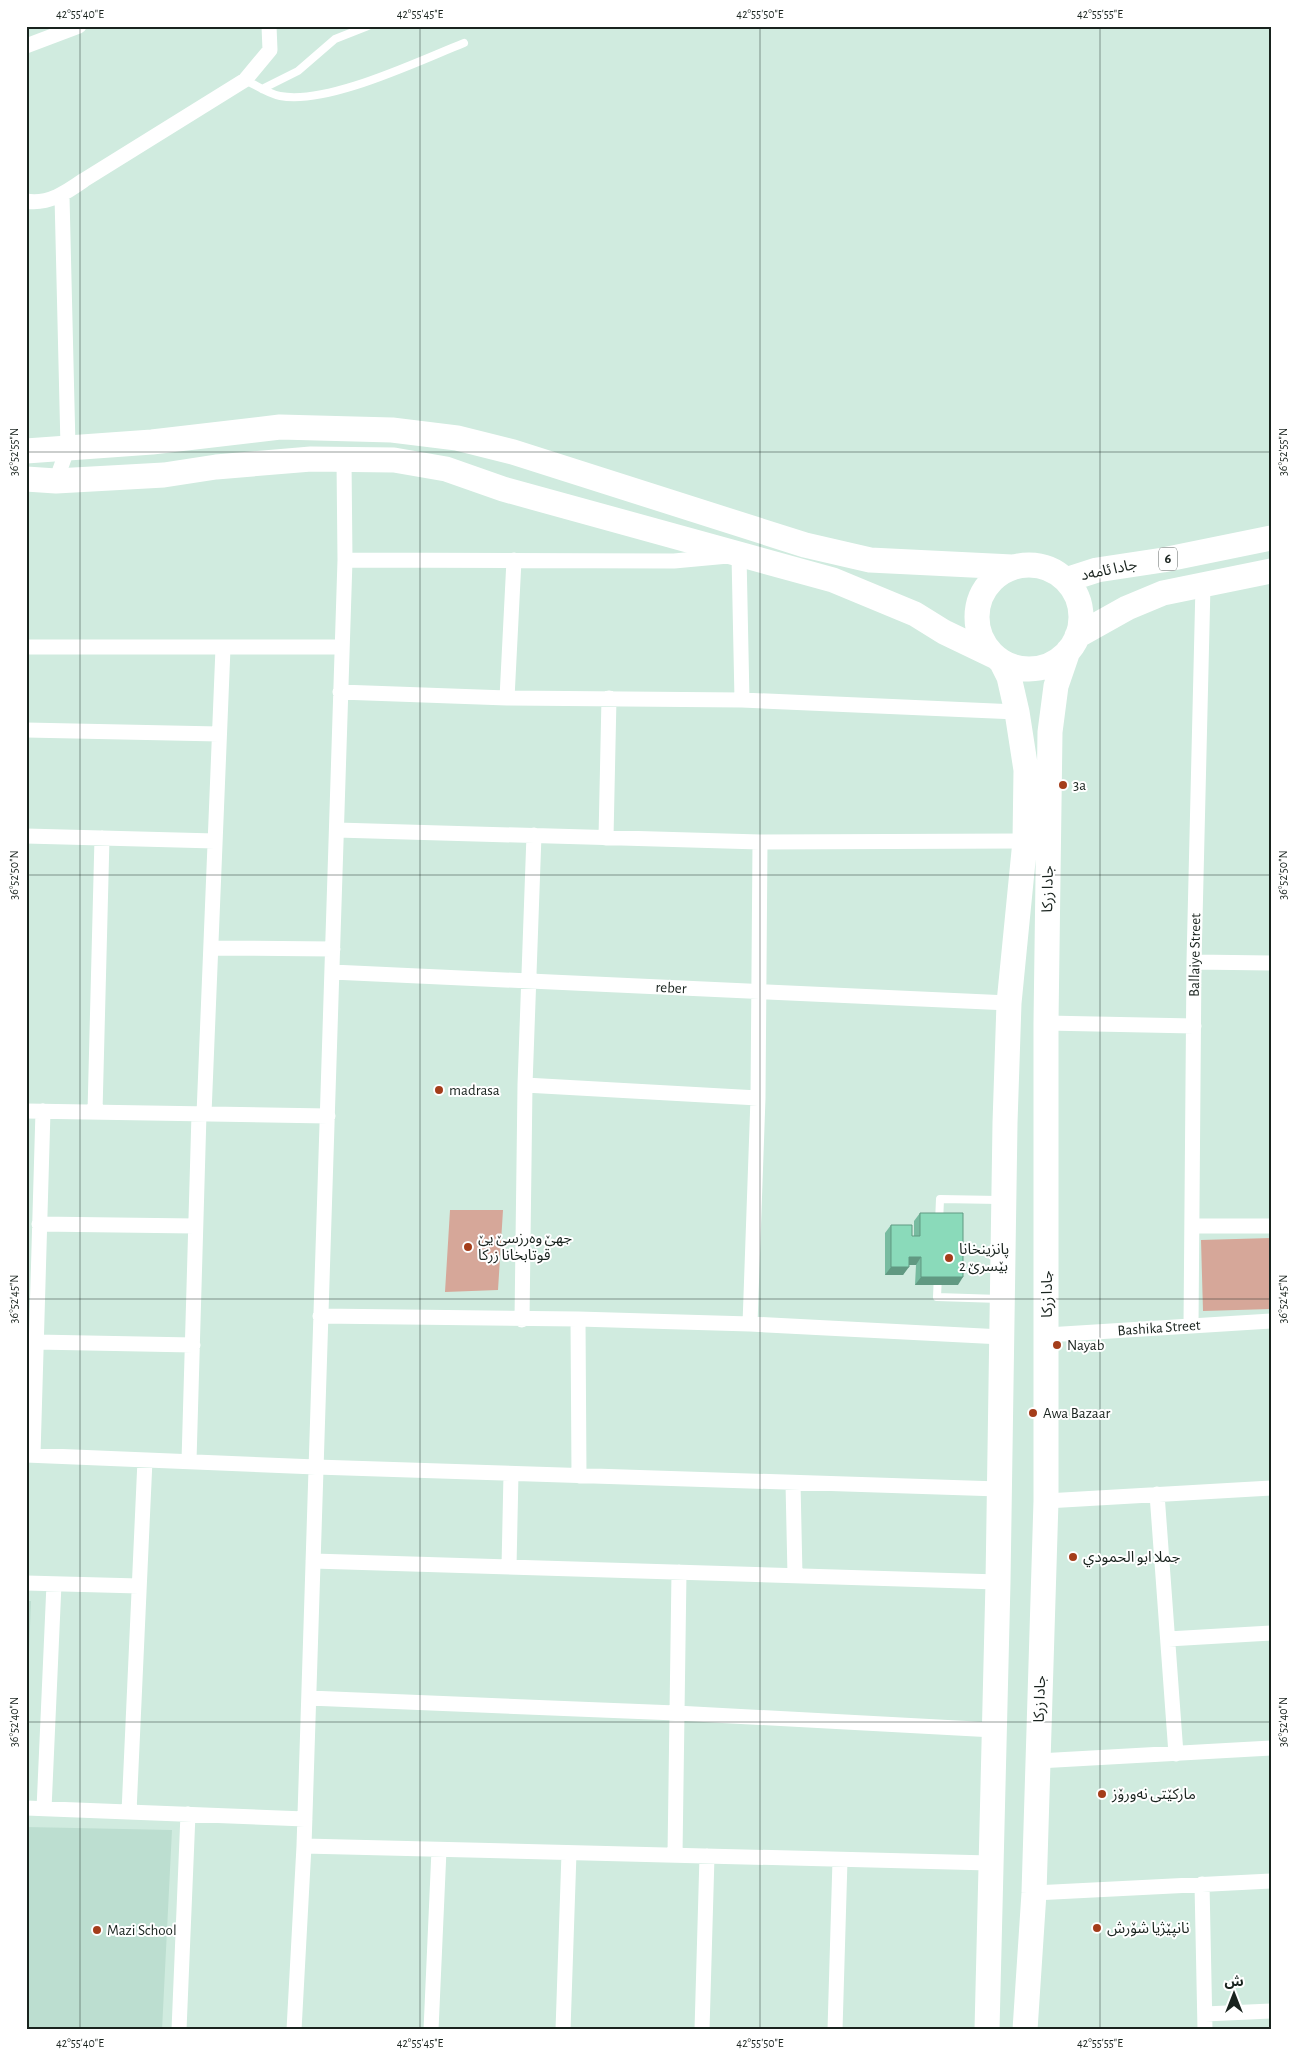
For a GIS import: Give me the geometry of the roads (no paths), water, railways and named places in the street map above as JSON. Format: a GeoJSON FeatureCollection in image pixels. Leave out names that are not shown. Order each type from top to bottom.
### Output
{"type":"FeatureCollection","features":[{"type":"Feature","properties":{"kind":"main road"},"geometry":{"type":"LineString","coordinates":[[26,451],[152,442],[280,427],[392,430],[457,438],[513,452],[805,545],[870,560],[1044,567],[1066,580],[1080,605],[1081,620],[1072,644],[1059,659],[1036,668],[1024,668],[998,658],[944,632],[915,614],[833,580],[503,489],[446,469],[394,460],[273,460],[164,475],[56,480],[26,479]]}},
{"type":"Feature","properties":{"kind":"main road","name":"جادا ئامەد"},"geometry":{"type":"LineString","coordinates":[[1066,580],[1097,570],[1271,538]]}},
{"type":"Feature","properties":{"kind":"main road"},"geometry":{"type":"LineString","coordinates":[[998,658],[980,636],[977,625],[978,607],[984,590],[991,580],[1012,567]]}},
{"type":"Feature","properties":{"kind":"main road","name":"6"},"geometry":{"type":"LineString","coordinates":[[1072,644],[1142,601],[1162,593],[1271,571]]}},
{"type":"Feature","properties":{"kind":"main road","name":"جادا زرکا"},"geometry":{"type":"LineString","coordinates":[[1025,2030],[1034,1893],[1046,1500],[1046,1023],[1050,732],[1056,686],[1072,644]]}},
{"type":"Feature","properties":{"kind":"main road","name":"جادا زرکا"},"geometry":{"type":"LineString","coordinates":[[987,2030],[1000,1489],[1005,1124],[1009,1003],[1025,842],[1026,770],[1009,676],[998,658]]}},
{"type":"Feature","properties":{"kind":"main road"},"geometry":{"type":"LineString","coordinates":[[1005,1124],[1046,1124]]}},
{"type":"Feature","properties":{"kind":"street"},"geometry":{"type":"LineString","coordinates":[[26,46],[79,26]]}},
{"type":"Feature","properties":{"kind":"street"},"geometry":{"type":"LineString","coordinates":[[26,201],[33,202],[62,196],[84,180],[245,80],[270,50],[269,26]]}},
{"type":"Feature","properties":{"kind":"street"},"geometry":{"type":"LineString","coordinates":[[56,480],[68,447],[62,196]]}},
{"type":"Feature","properties":{"kind":"street"},"geometry":{"type":"LineString","coordinates":[[294,2030],[304,1846],[328,1116],[345,560],[344,460]]}},
{"type":"Feature","properties":{"kind":"street"},"geometry":{"type":"LineString","coordinates":[[345,560],[674,561],[739,555],[742,700]]}},
{"type":"Feature","properties":{"kind":"street"},"geometry":{"type":"LineString","coordinates":[[507,698],[514,560]]}},
{"type":"Feature","properties":{"kind":"street","name":"Ballaiye Street"},"geometry":{"type":"LineString","coordinates":[[1191,1326],[1194,962],[1203,584]]}},
{"type":"Feature","properties":{"kind":"street"},"geometry":{"type":"LineString","coordinates":[[26,647],[342,647]]}},
{"type":"Feature","properties":{"kind":"street"},"geometry":{"type":"LineString","coordinates":[[189,1462],[195,1226],[211,948],[223,648]]}},
{"type":"Feature","properties":{"kind":"street"},"geometry":{"type":"LineString","coordinates":[[340,692],[507,698],[742,700],[1017,712]]}},
{"type":"Feature","properties":{"kind":"street"},"geometry":{"type":"LineString","coordinates":[[606,838],[609,698]]}},
{"type":"Feature","properties":{"kind":"street"},"geometry":{"type":"LineString","coordinates":[[26,730],[219,734]]}},
{"type":"Feature","properties":{"kind":"street"},"geometry":{"type":"LineString","coordinates":[[337,830],[760,842],[1025,842]]}},
{"type":"Feature","properties":{"kind":"street"},"geometry":{"type":"LineString","coordinates":[[522,1320],[525,1085],[534,835]]}},
{"type":"Feature","properties":{"kind":"street"},"geometry":{"type":"LineString","coordinates":[[26,836],[215,841]]}},
{"type":"Feature","properties":{"kind":"street"},"geometry":{"type":"LineString","coordinates":[[95,1112],[102,838]]}},
{"type":"Feature","properties":{"kind":"street"},"geometry":{"type":"LineString","coordinates":[[750,1324],[758,1098],[760,842]]}},
{"type":"Feature","properties":{"kind":"street"},"geometry":{"type":"LineString","coordinates":[[211,948],[333,949]]}},
{"type":"Feature","properties":{"kind":"street"},"geometry":{"type":"LineString","coordinates":[[1194,962],[1271,962]]}},
{"type":"Feature","properties":{"kind":"street","name":"reber"},"geometry":{"type":"LineString","coordinates":[[332,972],[1009,1003]]}},
{"type":"Feature","properties":{"kind":"street"},"geometry":{"type":"LineString","coordinates":[[1046,1023],[1194,1026]]}},
{"type":"Feature","properties":{"kind":"street"},"geometry":{"type":"LineString","coordinates":[[525,1085],[758,1098]]}},
{"type":"Feature","properties":{"kind":"street"},"geometry":{"type":"LineString","coordinates":[[26,1111],[328,1116]]}},
{"type":"Feature","properties":{"kind":"street"},"geometry":{"type":"LineString","coordinates":[[43,1111],[36,1342],[29,1455],[511,1474],[1000,1489]]}},
{"type":"Feature","properties":{"kind":"street"},"geometry":{"type":"LineString","coordinates":[[39,1224],[195,1226]]}},
{"type":"Feature","properties":{"kind":"street"},"geometry":{"type":"LineString","coordinates":[[1192,1226],[1271,1226]]}},
{"type":"Feature","properties":{"kind":"street"},"geometry":{"type":"LineString","coordinates":[[320,1316],[522,1320],[578,1319],[750,1324],[1002,1337]]}},
{"type":"Feature","properties":{"kind":"street"},"geometry":{"type":"LineString","coordinates":[[578,1319],[580,1476]]}},
{"type":"Feature","properties":{"kind":"street","name":"Bashika Street"},"geometry":{"type":"LineString","coordinates":[[1047,1335],[1271,1321]]}},
{"type":"Feature","properties":{"kind":"street"},"geometry":{"type":"LineString","coordinates":[[36,1342],[193,1345]]}},
{"type":"Feature","properties":{"kind":"street"},"geometry":{"type":"LineString","coordinates":[[129,1812],[145,1460]]}},
{"type":"Feature","properties":{"kind":"street"},"geometry":{"type":"LineString","coordinates":[[509,1567],[511,1474]]}},
{"type":"Feature","properties":{"kind":"street"},"geometry":{"type":"LineString","coordinates":[[793,1482],[796,1576]]}},
{"type":"Feature","properties":{"kind":"street"},"geometry":{"type":"LineString","coordinates":[[1046,1500],[1271,1488]]}},
{"type":"Feature","properties":{"kind":"street"},"geometry":{"type":"LineString","coordinates":[[1157,1494],[1176,1754]]}},
{"type":"Feature","properties":{"kind":"street"},"geometry":{"type":"LineString","coordinates":[[313,1561],[998,1582]]}},
{"type":"Feature","properties":{"kind":"street"},"geometry":{"type":"LineString","coordinates":[[676,1855],[676,1713],[679,1572]]}},
{"type":"Feature","properties":{"kind":"street"},"geometry":{"type":"LineString","coordinates":[[26,1583],[139,1586]]}},
{"type":"Feature","properties":{"kind":"street"},"geometry":{"type":"LineString","coordinates":[[44,1809],[54,1584]]}},
{"type":"Feature","properties":{"kind":"street"},"geometry":{"type":"LineString","coordinates":[[1168,1639],[1271,1633]]}},
{"type":"Feature","properties":{"kind":"street"},"geometry":{"type":"LineString","coordinates":[[309,1698],[676,1713],[994,1730]]}},
{"type":"Feature","properties":{"kind":"street"},"geometry":{"type":"LineString","coordinates":[[1038,1762],[1271,1748]]}},
{"type":"Feature","properties":{"kind":"street"},"geometry":{"type":"LineString","coordinates":[[26,1808],[305,1819]]}},
{"type":"Feature","properties":{"kind":"street"},"geometry":{"type":"LineString","coordinates":[[179,2030],[188,1814]]}},
{"type":"Feature","properties":{"kind":"street"},"geometry":{"type":"LineString","coordinates":[[304,1846],[990,1863]]}},
{"type":"Feature","properties":{"kind":"street"},"geometry":{"type":"LineString","coordinates":[[431,2030],[439,1850]]}},
{"type":"Feature","properties":{"kind":"street"},"geometry":{"type":"LineString","coordinates":[[563,2030],[569,1853]]}},
{"type":"Feature","properties":{"kind":"street"},"geometry":{"type":"LineString","coordinates":[[702,2030],[707,1856]]}},
{"type":"Feature","properties":{"kind":"street"},"geometry":{"type":"LineString","coordinates":[[835,2030],[840,1860]]}},
{"type":"Feature","properties":{"kind":"street"},"geometry":{"type":"LineString","coordinates":[[1034,1893],[1271,1880]]}},
{"type":"Feature","properties":{"kind":"street"},"geometry":{"type":"LineString","coordinates":[[1202,1884],[1205,2022],[1271,2011]]}},
{"type":"Feature","properties":{"kind":"lane"},"geometry":{"type":"LineString","coordinates":[[262,89],[298,72],[335,38],[368,26]]}},
{"type":"Feature","properties":{"kind":"lane"},"geometry":{"type":"LineString","coordinates":[[245,80],[280,96],[311,95],[346,89],[464,43]]}},
{"type":"Feature","properties":{"kind":"lane"},"geometry":{"type":"LineString","coordinates":[[939,1228],[940,1199],[1004,1200]]}},
{"type":"Feature","properties":{"kind":"lane"},"geometry":{"type":"LineString","coordinates":[[938,1268],[937,1298],[1002,1299]]}},
{"type":"Feature","properties":{"kind":"place","name":"3a"},"geometry":{"type":"Point","coordinates":[1063,785]}},
{"type":"Feature","properties":{"kind":"place","name":"madrasa"},"geometry":{"type":"Point","coordinates":[439,1090]}},
{"type":"Feature","properties":{"kind":"place","name":"جھێ وەرزسێ یێ قوتابخانا زرکا"},"geometry":{"type":"Point","coordinates":[468,1247]}},
{"type":"Feature","properties":{"kind":"place","name":"پانزینخانا بێسرێ 2"},"geometry":{"type":"Point","coordinates":[949,1258]}},
{"type":"Feature","properties":{"kind":"place","name":"Nayab"},"geometry":{"type":"Point","coordinates":[1057,1345]}},
{"type":"Feature","properties":{"kind":"place","name":"Awa Bazaar"},"geometry":{"type":"Point","coordinates":[1033,1413]}},
{"type":"Feature","properties":{"kind":"place","name":"جملا ابو الحمودي"},"geometry":{"type":"Point","coordinates":[1073,1557]}},
{"type":"Feature","properties":{"kind":"place","name":"مارکێتی نەورۆز"},"geometry":{"type":"Point","coordinates":[1102,1794]}},
{"type":"Feature","properties":{"kind":"place","name":"نانپێژیا شۆرش"},"geometry":{"type":"Point","coordinates":[1097,1928]}},
{"type":"Feature","properties":{"kind":"place","name":"Mazi School"},"geometry":{"type":"Point","coordinates":[97,1930]}}]}
